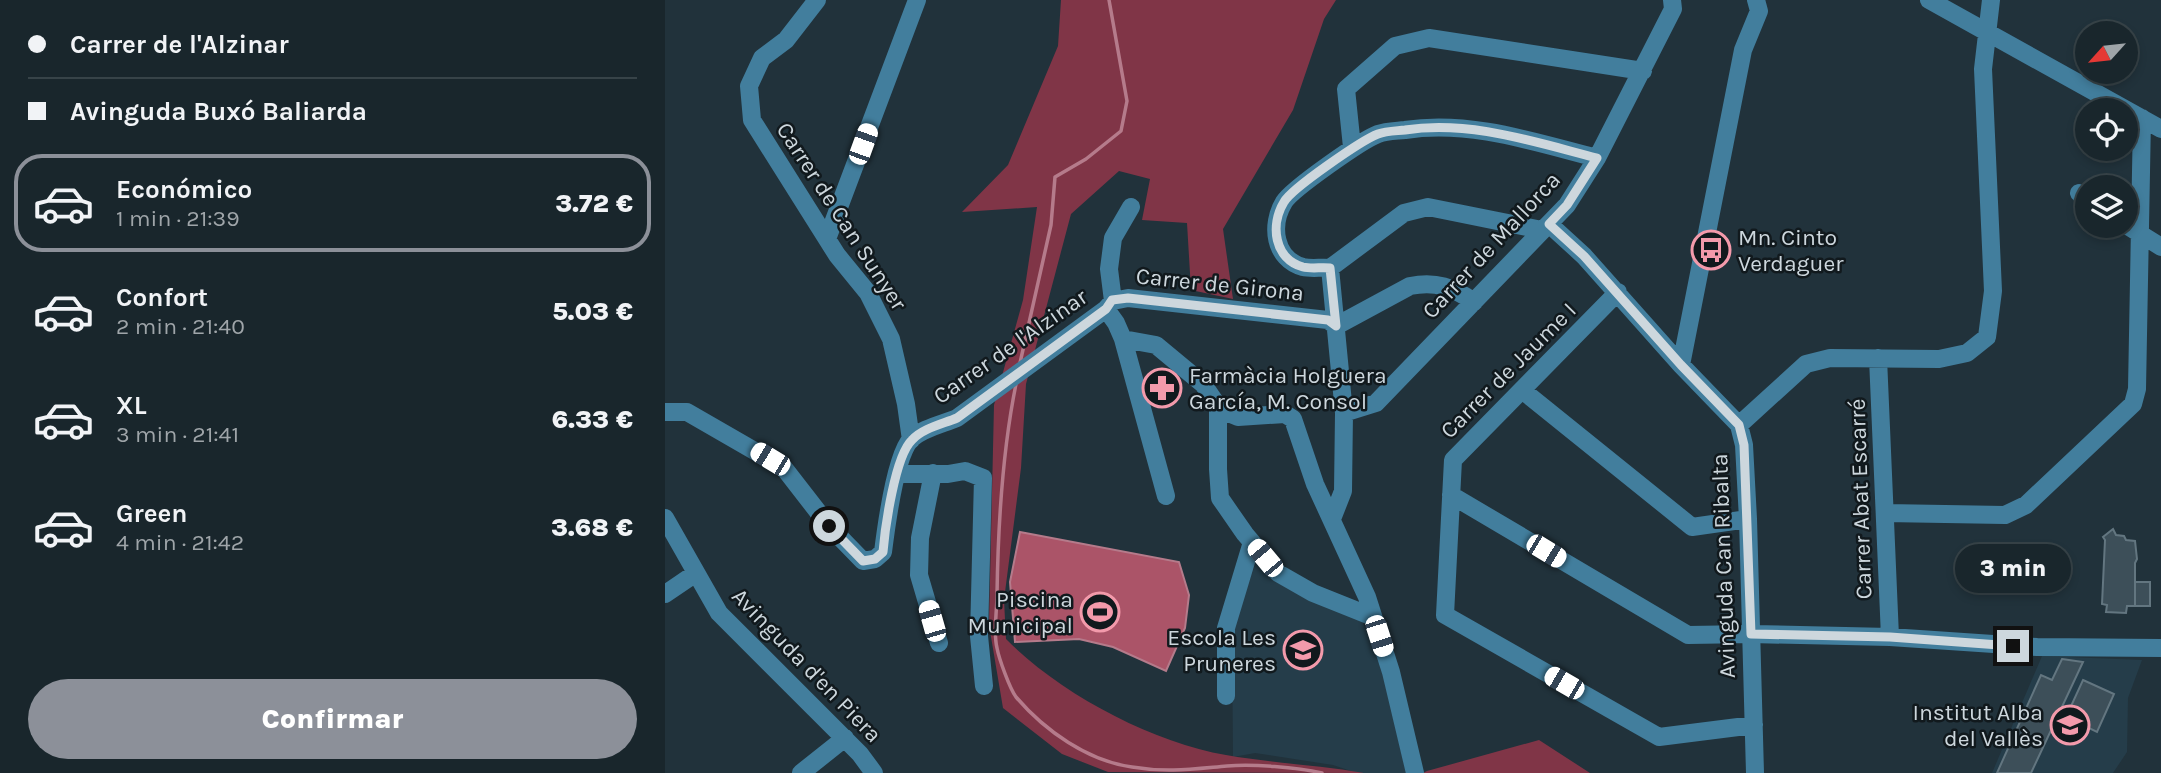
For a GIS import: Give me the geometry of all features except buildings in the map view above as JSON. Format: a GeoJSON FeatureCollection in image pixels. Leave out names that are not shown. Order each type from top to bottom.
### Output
{"type":"FeatureCollection","features":[{"type":"Feature","properties":{"kind":"street","name":"Carrer de Can Sunyer"},"geometry":{"type":"LineString","coordinates":[[817,0],[786,40],[762,58],[749,86],[752,120],[827,239],[868,293],[891,339],[911,440]]}},
{"type":"Feature","properties":{"kind":"street"},"geometry":{"type":"LineString","coordinates":[[827,239],[917,0]]}},
{"type":"Feature","properties":{"kind":"street","name":"Carrer de Mallorca"},"geometry":{"type":"LineString","coordinates":[[1344,413],[1376,403],[1567,205],[1597,158],[1643,71],[1673,9],[1672,0]]}},
{"type":"Feature","properties":{"kind":"street"},"geometry":{"type":"LineString","coordinates":[[1681,365],[1743,50],[1759,11],[1756,0]]}},
{"type":"Feature","properties":{"kind":"street"},"geometry":{"type":"LineString","coordinates":[[1929,0],[2161,129]]}},
{"type":"Feature","properties":{"kind":"street"},"geometry":{"type":"LineString","coordinates":[[1739,425],[1806,364],[1831,358],[1939,359],[1967,353],[1987,337],[1993,291],[1983,69],[1991,0]]}},
{"type":"Feature","properties":{"kind":"street"},"geometry":{"type":"LineString","coordinates":[[1353,147],[1346,89],[1395,46],[1429,38],[1643,71]]}},
{"type":"Feature","properties":{"kind":"street"},"geometry":{"type":"LineString","coordinates":[[2137,175],[2142,118]]}},
{"type":"Feature","properties":{"kind":"street"},"geometry":{"type":"LineString","coordinates":[[1546,227],[1428,207],[1404,213],[1330,268],[1304,267],[1290,260],[1278,246],[1275,226],[1285,200],[1353,147],[1380,134],[1431,126],[1487,131],[1597,158]]}},
{"type":"Feature","properties":{"kind":"street"},"geometry":{"type":"LineString","coordinates":[[1131,207],[1112,239],[1109,305],[1123,339],[1166,496]]}},
{"type":"Feature","properties":{"kind":"street","name":"Avinguda Can Ribalta"},"geometry":{"type":"LineString","coordinates":[[1546,227],[1584,256],[1681,365],[1739,425],[1744,445],[1748,519],[1755,773]]}},
{"type":"Feature","properties":{"kind":"street"},"geometry":{"type":"LineString","coordinates":[[2138,232],[2161,247]]}},
{"type":"Feature","properties":{"kind":"street"},"geometry":{"type":"LineString","coordinates":[[1885,513],[2005,515],[2026,505],[2133,404],[2137,389],[2133,238]]}},
{"type":"Feature","properties":{"kind":"street"},"geometry":{"type":"LineString","coordinates":[[1330,268],[1344,413],[1343,491],[1332,519]]}},
{"type":"Feature","properties":{"kind":"street"},"geometry":{"type":"LineString","coordinates":[[1336,326],[1410,286],[1424,283],[1437,283],[1458,290],[1474,302]]}},
{"type":"Feature","properties":{"kind":"street","name":"Carrer de Jaume I"},"geometry":{"type":"LineString","coordinates":[[1618,292],[1453,460],[1445,615],[1659,737],[1754,725]]}},
{"type":"Feature","properties":{"kind":"street","name":"Carrer de Girona"},"geometry":{"type":"LineString","coordinates":[[1109,305],[1128,298],[1328,320],[1336,326]]}},
{"type":"Feature","properties":{"kind":"street","name":"Carrer de l'Alzinar"},"geometry":{"type":"LineString","coordinates":[[911,440],[929,429],[957,418],[1109,305]]}},
{"type":"Feature","properties":{"kind":"street"},"geometry":{"type":"LineString","coordinates":[[1123,339],[1156,345],[1203,384],[1218,406],[1238,417],[1285,414],[1293,419],[1315,484],[1367,597],[1391,672],[1415,770]]}},
{"type":"Feature","properties":{"kind":"street","name":"Carrer Abat Escarré"},"geometry":{"type":"LineString","coordinates":[[1878,358],[1890,637]]}},
{"type":"Feature","properties":{"kind":"street"},"geometry":{"type":"LineString","coordinates":[[1522,390],[1692,527],[1748,519]]}},
{"type":"Feature","properties":{"kind":"street"},"geometry":{"type":"LineString","coordinates":[[1218,406],[1217,469],[1220,498],[1252,542],[1278,573],[1313,593],[1373,617]]}},
{"type":"Feature","properties":{"kind":"street"},"geometry":{"type":"LineString","coordinates":[[665,412],[687,412],[784,468],[829,526],[863,561],[875,559],[883,552],[897,474],[911,440]]}},
{"type":"Feature","properties":{"kind":"street"},"geometry":{"type":"LineString","coordinates":[[897,474],[948,474],[965,471],[983,478],[979,636],[984,686]]}},
{"type":"Feature","properties":{"kind":"street"},"geometry":{"type":"LineString","coordinates":[[933,473],[920,538],[919,575],[939,643]]}},
{"type":"Feature","properties":{"kind":"street"},"geometry":{"type":"LineString","coordinates":[[1451,495],[1689,635],[1890,637],[2037,647],[2161,648]]}},
{"type":"Feature","properties":{"kind":"street","name":"Avinguda d'en Piera"},"geometry":{"type":"LineString","coordinates":[[665,518],[719,613],[845,738],[874,773]]}},
{"type":"Feature","properties":{"kind":"street"},"geometry":{"type":"LineString","coordinates":[[1226,696],[1226,628],[1252,542]]}},
{"type":"Feature","properties":{"kind":"street"},"geometry":{"type":"LineString","coordinates":[[665,594],[697,573]]}},
{"type":"Feature","properties":{"kind":"street"},"geometry":{"type":"LineString","coordinates":[[801,773],[845,738]]}},
{"type":"Feature","properties":{"kind":"shaded area"},"geometry":{"type":"Polygon","coordinates":[[[1061,0],[1336,0],[1324,19],[1293,110],[1223,229],[1233,299],[1191,290],[1187,223],[1142,220],[1150,179],[1119,171],[1071,214],[1026,384],[1021,468],[1004,600],[1006,639],[1052,678],[1079,696],[1137,727],[1167,739],[1226,755],[1364,773],[1108,772],[1062,754],[1003,708],[989,625],[994,405],[1023,300],[1037,207],[962,212],[1008,165],[1058,46],[1061,0]]]}},
{"type":"Feature","properties":{"kind":"shaded area","name":"Piscina Municipal"},"geometry":{"type":"Polygon","coordinates":[[[1020,532],[1179,562],[1189,595],[1185,628],[1166,671],[1113,647],[1079,639],[1015,642],[1010,582],[1020,532]]]}},
{"type":"Feature","properties":{"kind":"shaded area","name":"Escola Les Pruneres"},"geometry":{"type":"Polygon","coordinates":[[[1257,559],[1361,618],[1382,669],[1406,773],[1357,773],[1333,765],[1255,753],[1233,757],[1232,630],[1257,559]]]}},
{"type":"Feature","properties":{"kind":"shaded area","name":"Institut Alba del Vallès"},"geometry":{"type":"Polygon","coordinates":[[[2042,656],[2142,660],[2128,698],[2127,752],[2113,773],[1992,773],[2042,656]]]}},
{"type":"Feature","properties":{"kind":"shaded area"},"geometry":{"type":"Polygon","coordinates":[[[1539,740],[1590,773],[1423,773],[1427,771],[1539,740]]]}},
{"type":"Feature","properties":{"kind":"waterway"},"geometry":{"type":"LineString","coordinates":[[1020,363],[1051,225],[1055,177],[1086,159],[1121,131],[1127,101],[1109,0]]}},
{"type":"Feature","properties":{"kind":"waterway"},"geometry":{"type":"LineString","coordinates":[[1016,384],[1002,489],[995,629],[1000,659],[1016,697],[1054,733],[1084,751],[1116,764],[1168,770],[1262,766],[1322,773]]}},
{"type":"Feature","properties":{"kind":"place","name":"Mn. Cinto Verdaguer"},"geometry":{"type":"Point","coordinates":[1711,250]}},
{"type":"Feature","properties":{"kind":"place","name":"Farmàcia Holguera García, M. Consol"},"geometry":{"type":"Point","coordinates":[1162,388]}},
{"type":"Feature","properties":{"kind":"place","name":"Piscina Municipal"},"geometry":{"type":"Point","coordinates":[1100,612]}},
{"type":"Feature","properties":{"kind":"place","name":"Escola Les Pruneres"},"geometry":{"type":"Point","coordinates":[1303,650]}},
{"type":"Feature","properties":{"kind":"place","name":"Institut Alba del Vallès"},"geometry":{"type":"Point","coordinates":[2070,725]}},
{"type":"Feature","properties":{"kind":"route"},"geometry":{"type":"LineString","coordinates":[[829,526],[863,561],[875,559],[883,552],[899,465],[911,440],[929,429],[957,418],[1106,309],[1112,300],[1128,298],[1328,320],[1336,326],[1330,268],[1304,267],[1290,260],[1278,246],[1275,226],[1285,200],[1353,147],[1380,134],[1431,126],[1487,131],[1597,158],[1567,205],[1549,224],[1584,256],[1681,365],[1739,425],[1744,445],[1751,634],[1890,637],[2013,646]]}}]}
